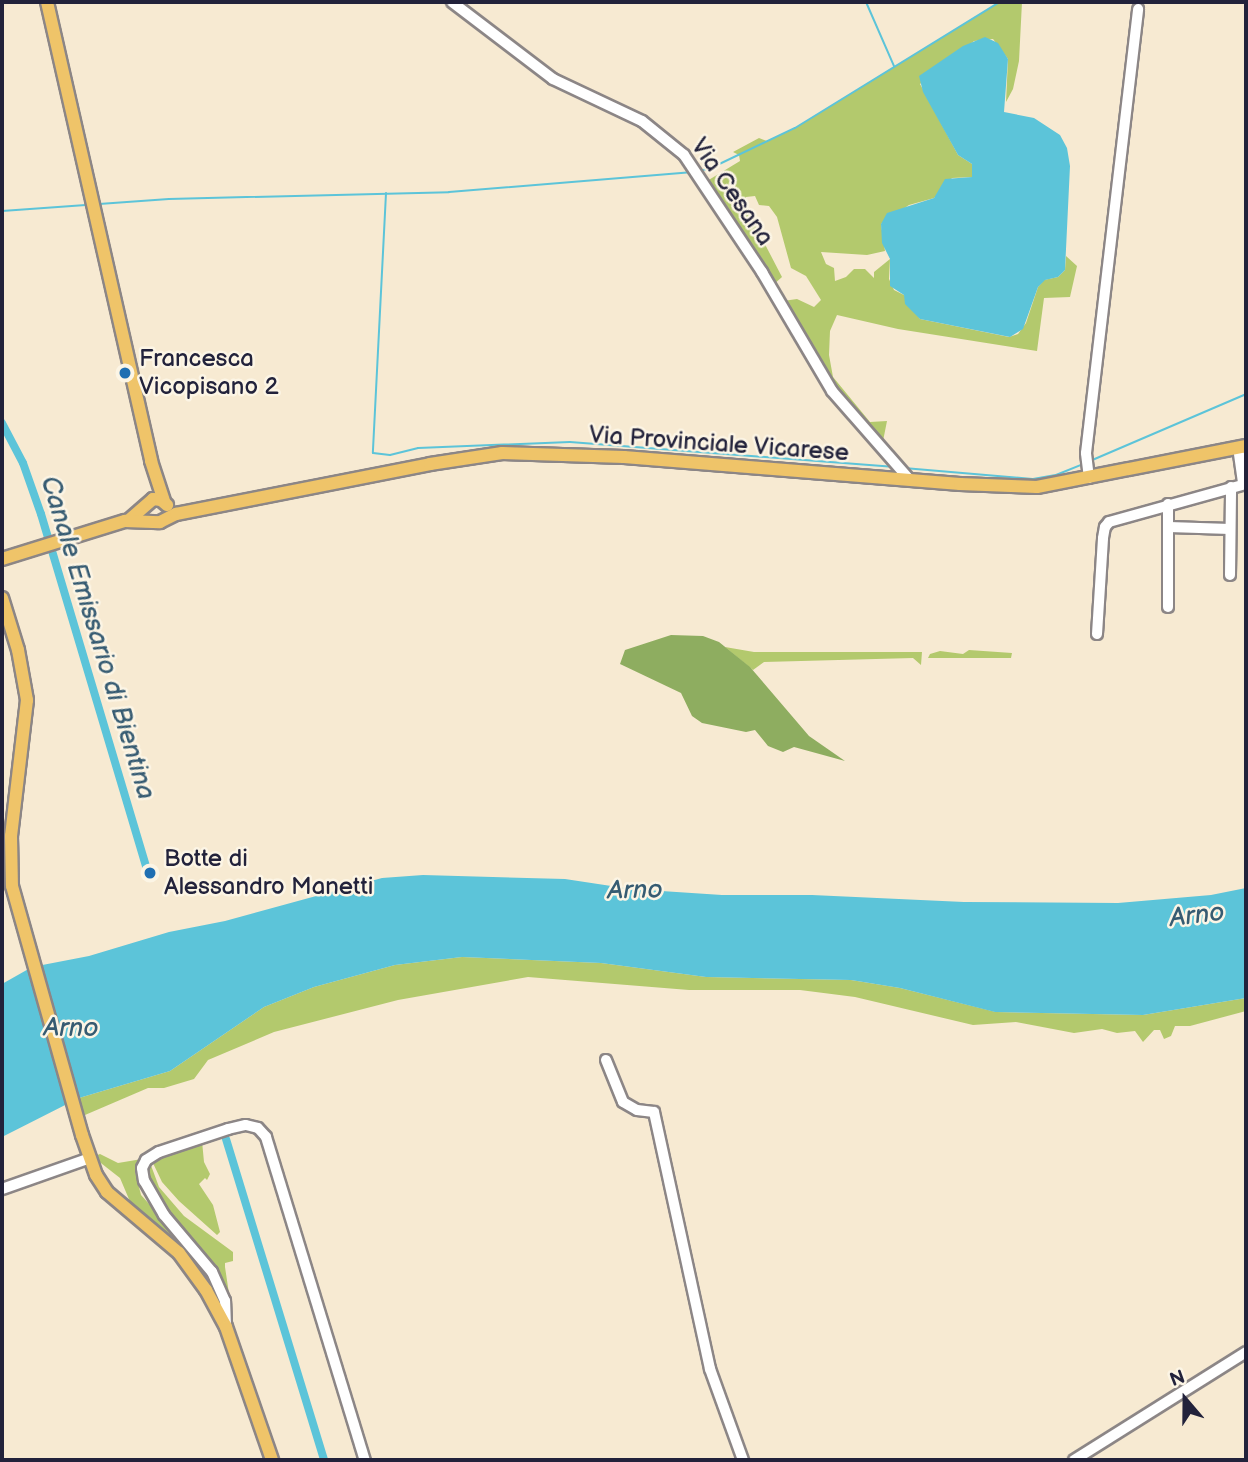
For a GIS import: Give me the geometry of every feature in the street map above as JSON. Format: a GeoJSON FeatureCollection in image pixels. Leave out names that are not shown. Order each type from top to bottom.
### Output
{"type":"FeatureCollection","features":[{"type":"Feature","properties":{"kind":"main road"},"geometry":{"type":"LineString","coordinates":[[47,2],[151,461],[165,509]]}},
{"type":"Feature","properties":{"kind":"main road","name":"Via Provinciale Vicarese"},"geometry":{"type":"LineString","coordinates":[[125,521],[147,504],[190,512],[429,464],[502,453],[901,471],[1037,487],[1242,446]]}},
{"type":"Feature","properties":{"kind":"main road"},"geometry":{"type":"LineString","coordinates":[[149,520],[147,504],[151,461]]}},
{"type":"Feature","properties":{"kind":"main road","name":"Via Provinciale Vicarese"},"geometry":{"type":"LineString","coordinates":[[6,558],[125,521],[149,520],[157,523],[165,509]]}},
{"type":"Feature","properties":{"kind":"main road"},"geometry":{"type":"LineString","coordinates":[[3,604],[23,669],[27,709],[7,836],[13,896],[73,1105],[99,1181],[113,1199],[170,1244],[187,1261],[226,1327],[272,1460]]}},
{"type":"Feature","properties":{"kind":"street","name":"Via Cesana"},"geometry":{"type":"LineString","coordinates":[[452,2],[553,79],[657,130],[697,172],[762,272],[832,391],[901,471]]}},
{"type":"Feature","properties":{"kind":"street"},"geometry":{"type":"LineString","coordinates":[[1088,478],[1086,461],[1138,9]]}},
{"type":"Feature","properties":{"kind":"street"},"geometry":{"type":"LineString","coordinates":[[1097,634],[1105,527],[1115,519],[1245,484],[1242,446]]}},
{"type":"Feature","properties":{"kind":"street"},"geometry":{"type":"LineString","coordinates":[[1230,575],[1231,486]]}},
{"type":"Feature","properties":{"kind":"street"},"geometry":{"type":"LineString","coordinates":[[1168,504],[1168,607]]}},
{"type":"Feature","properties":{"kind":"street"},"geometry":{"type":"LineString","coordinates":[[1168,527],[1230,529]]}},
{"type":"Feature","properties":{"kind":"street"},"geometry":{"type":"LineString","coordinates":[[606,1060],[623,1102],[637,1110],[654,1112],[709,1369],[743,1460]]}},
{"type":"Feature","properties":{"kind":"street"},"geometry":{"type":"LineString","coordinates":[[226,1327],[225,1301],[215,1278],[205,1261],[164,1215],[144,1181],[142,1168],[154,1154],[241,1125],[258,1128],[266,1137],[365,1460]]}},
{"type":"Feature","properties":{"kind":"street"},"geometry":{"type":"LineString","coordinates":[[2,1189],[90,1158]]}},
{"type":"Feature","properties":{"kind":"street"},"geometry":{"type":"LineString","coordinates":[[1074,1460],[1246,1352]]}},
{"type":"Feature","properties":{"kind":"green space"},"geometry":{"type":"Polygon","coordinates":[[[1000,2],[1022,2],[1019,61],[1013,89],[1006,102],[1008,59],[993,39],[974,41],[920,84],[958,155],[972,164],[972,177],[952,178],[934,198],[909,205],[881,224],[885,251],[867,255],[821,252],[826,264],[834,268],[835,281],[846,277],[854,269],[865,269],[874,278],[874,272],[890,259],[889,279],[894,290],[904,295],[920,319],[1009,337],[1018,334],[1026,323],[1038,287],[1044,280],[1058,277],[1065,270],[1066,256],[1077,266],[1070,297],[1044,298],[1037,351],[898,329],[837,315],[830,331],[829,355],[833,377],[870,422],[887,421],[883,441],[831,382],[783,301],[797,299],[814,307],[821,300],[806,276],[791,268],[777,217],[769,206],[759,205],[755,196],[746,197],[744,204],[782,277],[773,285],[707,181],[740,161],[739,155],[733,152],[759,138],[767,141],[795,128],[1000,2]]]}},
{"type":"Feature","properties":{"kind":"green space"},"geometry":{"type":"Polygon","coordinates":[[[671,635],[703,636],[719,642],[750,667],[809,736],[845,761],[794,747],[783,752],[768,746],[755,730],[746,732],[702,723],[692,716],[681,693],[620,664],[625,650],[671,635]]]}},
{"type":"Feature","properties":{"kind":"green space"},"geometry":{"type":"Polygon","coordinates":[[[725,647],[754,652],[922,652],[921,665],[913,658],[764,662],[753,670],[725,647]]]}},
{"type":"Feature","properties":{"kind":"green space"},"geometry":{"type":"Polygon","coordinates":[[[969,650],[1012,653],[1011,658],[928,658],[930,654],[940,651],[963,654],[969,650]]]}},
{"type":"Feature","properties":{"kind":"green space"},"geometry":{"type":"Polygon","coordinates":[[[462,957],[601,963],[706,977],[851,980],[900,988],[996,1012],[1143,1015],[1246,998],[1246,1011],[1190,1026],[1175,1026],[1171,1036],[1164,1039],[1160,1030],[1154,1030],[1143,1042],[1135,1031],[1117,1033],[1102,1029],[1074,1033],[1016,1022],[973,1025],[855,997],[800,990],[689,990],[528,977],[398,1000],[274,1032],[208,1060],[194,1079],[164,1088],[148,1088],[85,1115],[79,1098],[170,1071],[264,1007],[314,987],[395,965],[462,957]]]}},
{"type":"Feature","properties":{"kind":"green space"},"geometry":{"type":"Polygon","coordinates":[[[202,1141],[204,1162],[210,1174],[207,1180],[205,1178],[199,1184],[213,1205],[220,1232],[217,1235],[162,1182],[152,1161],[158,1155],[202,1141]]]}},
{"type":"Feature","properties":{"kind":"green space"},"geometry":{"type":"Polygon","coordinates":[[[100,1154],[118,1163],[142,1159],[135,1171],[141,1195],[186,1245],[188,1251],[134,1211],[120,1178],[97,1160],[95,1156],[100,1154]]]}},
{"type":"Feature","properties":{"kind":"green space"},"geometry":{"type":"Polygon","coordinates":[[[149,1160],[159,1187],[184,1216],[233,1252],[233,1261],[225,1263],[231,1307],[209,1258],[152,1190],[144,1167],[149,1160]]]}},
{"type":"Feature","properties":{"kind":"water"},"geometry":{"type":"Polygon","coordinates":[[[985,37],[998,43],[1008,59],[1004,112],[1034,118],[1060,135],[1067,148],[1070,166],[1065,270],[1058,277],[1045,280],[1038,287],[1023,329],[1010,337],[920,319],[905,304],[904,295],[890,286],[890,259],[882,243],[881,224],[887,213],[934,198],[945,179],[972,177],[972,164],[958,155],[923,92],[919,76],[963,46],[985,37]]]}},
{"type":"Feature","properties":{"kind":"water","name":"Arno"},"geometry":{"type":"Polygon","coordinates":[[[423,875],[565,879],[631,889],[722,895],[812,895],[964,902],[1118,903],[1211,895],[1246,888],[1246,998],[1143,1015],[995,1012],[900,988],[851,980],[706,977],[601,963],[462,957],[395,965],[314,987],[264,1007],[170,1071],[79,1098],[2,1137],[2,984],[32,967],[89,956],[169,932],[225,921],[382,878],[423,875]]]}},
{"type":"Feature","properties":{"kind":"waterway"},"geometry":{"type":"LineString","coordinates":[[866,2],[894,66]]}},
{"type":"Feature","properties":{"kind":"waterway"},"geometry":{"type":"LineString","coordinates":[[699,171],[711,168],[795,128],[1000,2]]}},
{"type":"Feature","properties":{"kind":"waterway"},"geometry":{"type":"LineString","coordinates":[[99,204],[169,199],[449,192],[690,172]]}},
{"type":"Feature","properties":{"kind":"waterway"},"geometry":{"type":"LineString","coordinates":[[386,193],[373,453],[390,455],[418,448],[570,442],[892,467]]}},
{"type":"Feature","properties":{"kind":"waterway"},"geometry":{"type":"LineString","coordinates":[[2,211],[86,205]]}},
{"type":"Feature","properties":{"kind":"waterway"},"geometry":{"type":"LineString","coordinates":[[1090,461],[1246,394]]}},
{"type":"Feature","properties":{"kind":"waterway","name":"Canale Emissario di Bientina"},"geometry":{"type":"LineString","coordinates":[[2,423],[23,463],[41,514],[146,867]]}},
{"type":"Feature","properties":{"kind":"waterway"},"geometry":{"type":"LineString","coordinates":[[904,468],[1033,479],[1056,475],[1085,463]]}},
{"type":"Feature","properties":{"kind":"waterway","name":"Canale Emissario di Bientina"},"geometry":{"type":"LineString","coordinates":[[226,1139],[324,1460]]}},
{"type":"Feature","properties":{"kind":"place","name":"Francesca Vicopisano 2"},"geometry":{"type":"Point","coordinates":[125,373]}},
{"type":"Feature","properties":{"kind":"place","name":"Botte di Alessandro Manetti"},"geometry":{"type":"Point","coordinates":[150,873]}}]}
